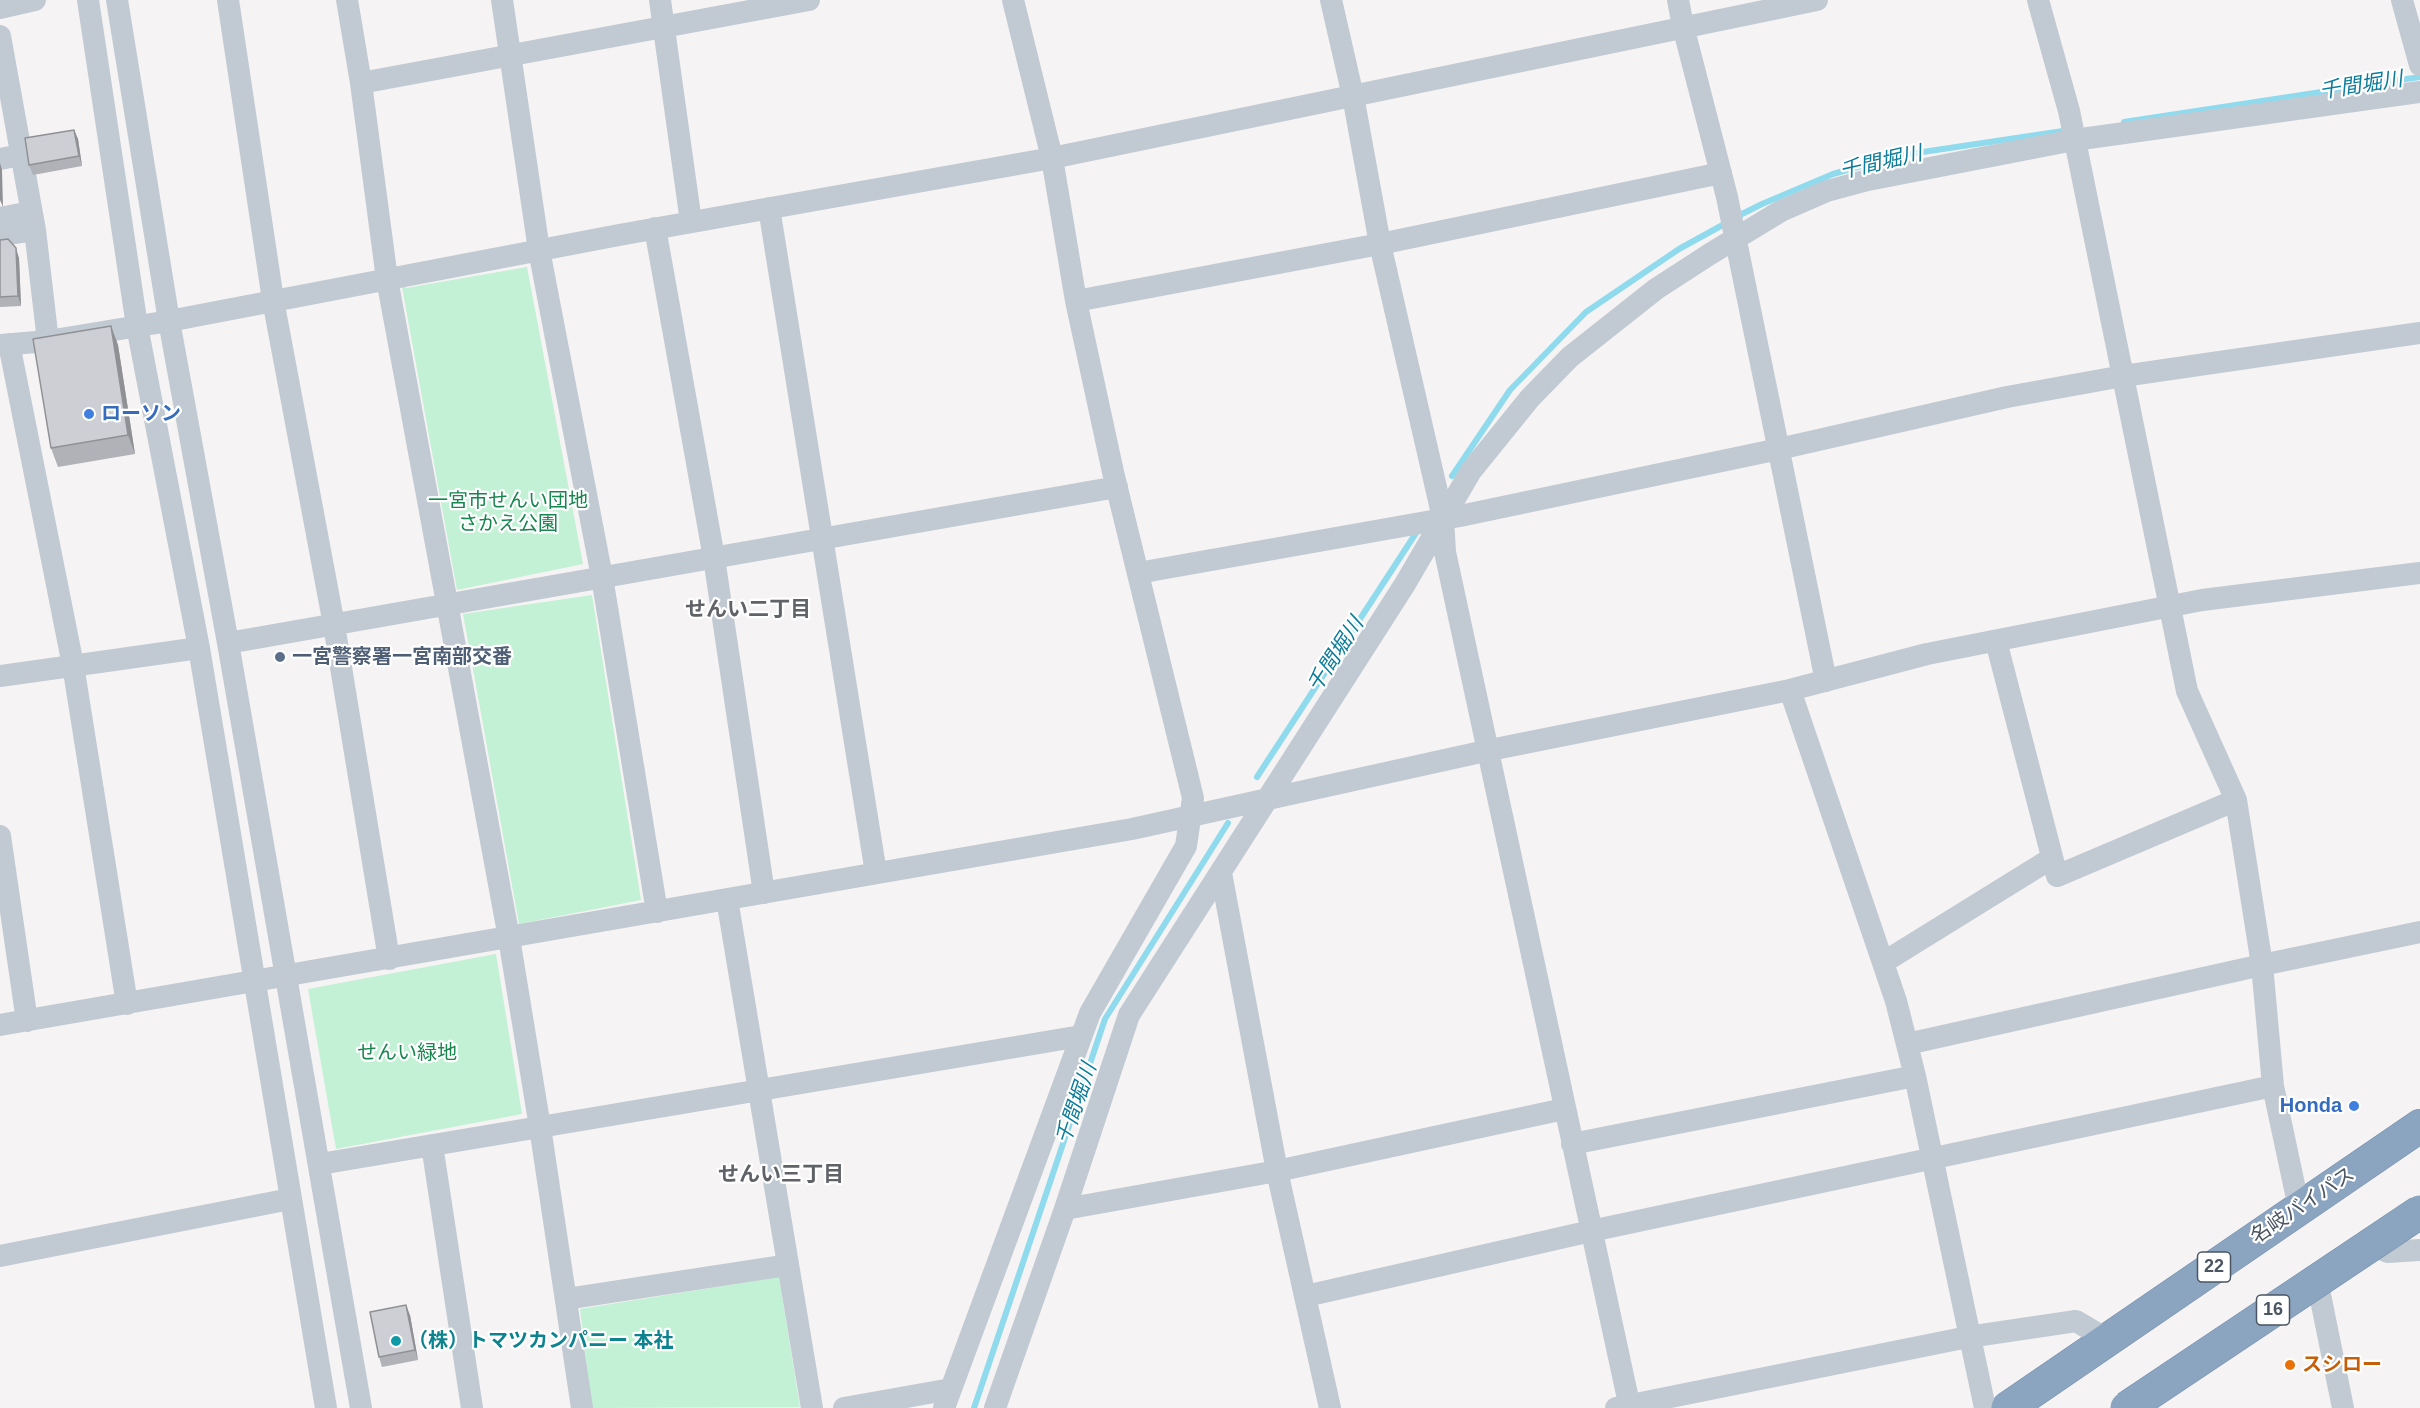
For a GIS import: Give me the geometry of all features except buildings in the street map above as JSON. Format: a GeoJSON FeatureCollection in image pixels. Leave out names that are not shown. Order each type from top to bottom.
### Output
{"type":"FeatureCollection","features":[{"type":"Feature","properties":{"kind":"highway","name":"名岐バイパス"},"geometry":{"type":"LineString","coordinates":[[2008,1408],[2420,1126]]}},
{"type":"Feature","properties":{"kind":"highway"},"geometry":{"type":"LineString","coordinates":[[2116,1408],[2420,1205]]}},
{"type":"Feature","properties":{"kind":"highway","name":"16"},"geometry":{"type":"LineString","coordinates":[[2127,1408],[2420,1212]]}},
{"type":"Feature","properties":{"kind":"street"},"geometry":{"type":"LineString","coordinates":[[0,8],[35,0]]}},
{"type":"Feature","properties":{"kind":"street"},"geometry":{"type":"LineString","coordinates":[[88,0],[137,326],[199,648],[326,1408]]}},
{"type":"Feature","properties":{"kind":"street"},"geometry":{"type":"LineString","coordinates":[[117,0],[169,321],[287,976],[361,1408]]}},
{"type":"Feature","properties":{"kind":"street"},"geometry":{"type":"LineString","coordinates":[[228,0],[273,300],[334,625],[389,959]]}},
{"type":"Feature","properties":{"kind":"street"},"geometry":{"type":"LineString","coordinates":[[347,0],[361,83],[387,279],[509,938],[582,1408]]}},
{"type":"Feature","properties":{"kind":"street"},"geometry":{"type":"LineString","coordinates":[[502,0],[539,250],[602,577],[657,912]]}},
{"type":"Feature","properties":{"kind":"street"},"geometry":{"type":"LineString","coordinates":[[660,0],[691,222]]}},
{"type":"Feature","properties":{"kind":"street"},"geometry":{"type":"LineString","coordinates":[[361,83],[809,0]]}},
{"type":"Feature","properties":{"kind":"street"},"geometry":{"type":"LineString","coordinates":[[844,1408],[948,1399],[1090,1013],[1186,846],[1191,815],[1193,798],[1116,487],[1076,301],[1052,158],[1013,0]]}},
{"type":"Feature","properties":{"kind":"street"},"geometry":{"type":"LineString","coordinates":[[1331,0],[1353,96],[1380,244],[1443,518],[1445,552],[1490,750],[1591,1232],[1624,1407],[1968,1337],[2076,1321],[2108,1340]]}},
{"type":"Feature","properties":{"kind":"street"},"geometry":{"type":"LineString","coordinates":[[1678,0],[1727,198],[1826,681]]}},
{"type":"Feature","properties":{"kind":"street"},"geometry":{"type":"LineString","coordinates":[[127,1004],[73,665],[4,345],[48,341],[169,321],[656,228],[1052,158],[1817,0]]}},
{"type":"Feature","properties":{"kind":"street"},"geometry":{"type":"LineString","coordinates":[[2038,0],[2069,111],[2187,691],[2236,800],[2262,965],[2273,1086],[2299,1208]]}},
{"type":"Feature","properties":{"kind":"street"},"geometry":{"type":"LineString","coordinates":[[2402,0],[2420,64]]}},
{"type":"Feature","properties":{"kind":"street"},"geometry":{"type":"LineString","coordinates":[[0,36],[11,157],[33,221],[48,341]]}},
{"type":"Feature","properties":{"kind":"street"},"geometry":{"type":"LineString","coordinates":[[994,1408],[1065,1209],[1129,1015],[1406,584],[1471,471],[1530,398],[1570,357],[1656,289],[1734,235],[1827,191],[2074,137],[2420,92]]}},
{"type":"Feature","properties":{"kind":"street"},"geometry":{"type":"LineString","coordinates":[[1076,301],[1380,244],[1721,173]]}},
{"type":"Feature","properties":{"kind":"street"},"geometry":{"type":"LineString","coordinates":[[769,208],[876,873]]}},
{"type":"Feature","properties":{"kind":"street"},"geometry":{"type":"LineString","coordinates":[[0,218],[33,221]]}},
{"type":"Feature","properties":{"kind":"street"},"geometry":{"type":"LineString","coordinates":[[0,235],[33,221]]}},
{"type":"Feature","properties":{"kind":"street"},"geometry":{"type":"LineString","coordinates":[[656,228],[714,558],[764,893]]}},
{"type":"Feature","properties":{"kind":"street"},"geometry":{"type":"LineString","coordinates":[[1138,573],[1443,518],[1779,449],[2007,397],[2123,376],[2420,333]]}},
{"type":"Feature","properties":{"kind":"street"},"geometry":{"type":"LineString","coordinates":[[228,643],[1116,487]]}},
{"type":"Feature","properties":{"kind":"street"},"geometry":{"type":"LineString","coordinates":[[0,1025],[1132,829],[1490,750],[1790,690],[1928,654],[2202,600],[2420,573]]}},
{"type":"Feature","properties":{"kind":"street"},"geometry":{"type":"LineString","coordinates":[[1996,641],[2056,876],[2236,800]]}},
{"type":"Feature","properties":{"kind":"street"},"geometry":{"type":"LineString","coordinates":[[0,676],[199,648]]}},
{"type":"Feature","properties":{"kind":"street"},"geometry":{"type":"LineString","coordinates":[[1790,690],[1850,871],[1884,962],[1907,1044],[1985,1408]]}},
{"type":"Feature","properties":{"kind":"street"},"geometry":{"type":"LineString","coordinates":[[0,836],[27,1021]]}},
{"type":"Feature","properties":{"kind":"street"},"geometry":{"type":"LineString","coordinates":[[1884,962],[2052,858]]}},
{"type":"Feature","properties":{"kind":"street"},"geometry":{"type":"LineString","coordinates":[[1221,873],[1277,1171],[1330,1408]]}},
{"type":"Feature","properties":{"kind":"street"},"geometry":{"type":"LineString","coordinates":[[727,899],[813,1408]]}},
{"type":"Feature","properties":{"kind":"street"},"geometry":{"type":"LineString","coordinates":[[1907,1044],[2420,932]]}},
{"type":"Feature","properties":{"kind":"street"},"geometry":{"type":"LineString","coordinates":[[320,1164],[1081,1036]]}},
{"type":"Feature","properties":{"kind":"street"},"geometry":{"type":"LineString","coordinates":[[1572,1144],[1915,1076]]}},
{"type":"Feature","properties":{"kind":"street"},"geometry":{"type":"LineString","coordinates":[[1306,1296],[1591,1232],[2273,1086]]}},
{"type":"Feature","properties":{"kind":"street"},"geometry":{"type":"LineString","coordinates":[[1065,1209],[1277,1171],[1564,1109]]}},
{"type":"Feature","properties":{"kind":"street"},"geometry":{"type":"LineString","coordinates":[[432,1145],[472,1408]]}},
{"type":"Feature","properties":{"kind":"street"},"geometry":{"type":"LineString","coordinates":[[0,1256],[290,1199]]}},
{"type":"Feature","properties":{"kind":"street"},"geometry":{"type":"LineString","coordinates":[[2366,1243],[2388,1252],[2420,1250]]}},
{"type":"Feature","properties":{"kind":"street"},"geometry":{"type":"LineString","coordinates":[[566,1299],[788,1265]]}},
{"type":"Feature","properties":{"kind":"street"},"geometry":{"type":"LineString","coordinates":[[2316,1275],[2343,1408]]}},
{"type":"Feature","properties":{"kind":"green space","name":"一宮市せんい団地 さかえ公園"},"geometry":{"type":"Polygon","coordinates":[[[527,267],[583,564],[457,590],[400,276],[406,288],[527,267]]]}},
{"type":"Feature","properties":{"kind":"green space"},"geometry":{"type":"Polygon","coordinates":[[[592,595],[641,900],[519,924],[463,614],[592,595]]]}},
{"type":"Feature","properties":{"kind":"green space","name":"せんい緑地"},"geometry":{"type":"Polygon","coordinates":[[[496,954],[522,1114],[336,1149],[308,989],[496,954]]]}},
{"type":"Feature","properties":{"kind":"green space"},"geometry":{"type":"Polygon","coordinates":[[[779,1277],[800,1407],[592,1408],[580,1309],[779,1277]]]}},
{"type":"Feature","properties":{"kind":"waterway","name":"千間堀川"},"geometry":{"type":"LineString","coordinates":[[2124,122],[2420,77]]}},
{"type":"Feature","properties":{"kind":"waterway","name":"千間堀川"},"geometry":{"type":"LineString","coordinates":[[1736,217],[1833,174],[1896,156],[2063,131]]}},
{"type":"Feature","properties":{"kind":"waterway","name":"千間堀川"},"geometry":{"type":"LineString","coordinates":[[1452,476],[1510,390],[1586,312],[1679,249],[1728,222]]}},
{"type":"Feature","properties":{"kind":"waterway","name":"千間堀川"},"geometry":{"type":"LineString","coordinates":[[1257,777],[1416,533]]}},
{"type":"Feature","properties":{"kind":"waterway","name":"千間堀川"},"geometry":{"type":"LineString","coordinates":[[974,1408],[1105,1019],[1228,823]]}},
{"type":"Feature","properties":{"kind":"place","name":"ローソン"},"geometry":{"type":"Point","coordinates":[89,414]}},
{"type":"Feature","properties":{"kind":"place","name":"一宮警察署一宮南部交番"},"geometry":{"type":"Point","coordinates":[280,657]}},
{"type":"Feature","properties":{"kind":"place","name":"Honda"},"geometry":{"type":"Point","coordinates":[2354,1106]}},
{"type":"Feature","properties":{"kind":"place","name":"（株）トマツカンパニー 本社"},"geometry":{"type":"Point","coordinates":[396,1341]}},
{"type":"Feature","properties":{"kind":"place","name":"スシロー"},"geometry":{"type":"Point","coordinates":[2290,1365]}},
{"type":"Feature","properties":{"kind":"district","name":"せんい二丁目"},"geometry":{"type":"Point","coordinates":[748,610]}},
{"type":"Feature","properties":{"kind":"district","name":"せんい三丁目"},"geometry":{"type":"Point","coordinates":[781,1175]}}]}
